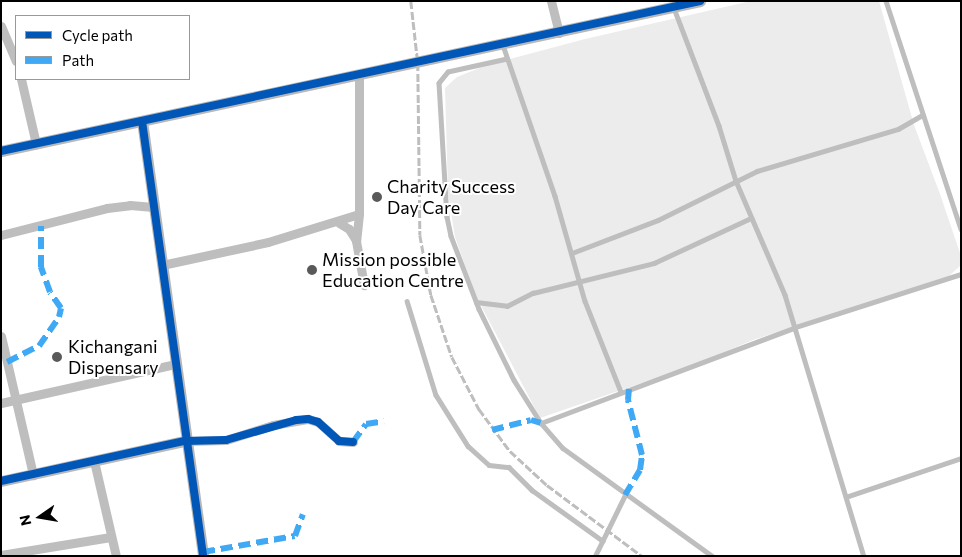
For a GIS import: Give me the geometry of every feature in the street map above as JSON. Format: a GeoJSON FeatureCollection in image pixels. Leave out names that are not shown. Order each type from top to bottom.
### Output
{"type":"FeatureCollection","features":[{"type":"Feature","properties":{"kind":"street"},"geometry":{"type":"LineString","coordinates":[[551,1],[559,33]]}},
{"type":"Feature","properties":{"kind":"street"},"geometry":{"type":"LineString","coordinates":[[1,151],[559,33],[700,1]]}},
{"type":"Feature","properties":{"kind":"street"},"geometry":{"type":"LineString","coordinates":[[1,26],[15,58]]}},
{"type":"Feature","properties":{"kind":"street"},"geometry":{"type":"LineString","coordinates":[[358,75],[359,214],[356,241],[364,285]]}},
{"type":"Feature","properties":{"kind":"street"},"geometry":{"type":"LineString","coordinates":[[21,80],[36,144]]}},
{"type":"Feature","properties":{"kind":"street"},"geometry":{"type":"LineString","coordinates":[[142,121],[185,441],[203,556]]}},
{"type":"Feature","properties":{"kind":"street"},"geometry":{"type":"LineString","coordinates":[[1,235],[107,208],[130,205],[153,206]]}},
{"type":"Feature","properties":{"kind":"street"},"geometry":{"type":"LineString","coordinates":[[162,265],[339,223],[359,214]]}},
{"type":"Feature","properties":{"kind":"street"},"geometry":{"type":"LineString","coordinates":[[339,223],[349,229],[356,241]]}},
{"type":"Feature","properties":{"kind":"street"},"geometry":{"type":"LineString","coordinates":[[1,336],[18,402],[33,475]]}},
{"type":"Feature","properties":{"kind":"street"},"geometry":{"type":"LineString","coordinates":[[1,404],[18,402],[175,364]]}},
{"type":"Feature","properties":{"kind":"street"},"geometry":{"type":"LineString","coordinates":[[1,480],[33,475],[185,441],[226,440],[273,425],[308,419],[318,422],[339,441],[353,442]]}},
{"type":"Feature","properties":{"kind":"street"},"geometry":{"type":"LineString","coordinates":[[94,461],[116,556]]}},
{"type":"Feature","properties":{"kind":"street"},"geometry":{"type":"LineString","coordinates":[[1,555],[48,552],[111,537]]}},
{"type":"Feature","properties":{"kind":"lane"},"geometry":{"type":"LineString","coordinates":[[886,1],[961,229]]}},
{"type":"Feature","properties":{"kind":"lane"},"geometry":{"type":"LineString","coordinates":[[674,8],[716,117],[736,181],[776,271],[796,327],[864,556]]}},
{"type":"Feature","properties":{"kind":"lane"},"geometry":{"type":"LineString","coordinates":[[503,45],[506,59],[572,253],[580,283],[621,392]]}},
{"type":"Feature","properties":{"kind":"lane"},"geometry":{"type":"LineString","coordinates":[[506,59],[448,72],[439,83],[447,216],[476,302],[503,363],[541,423],[563,448],[625,495],[712,556]]}},
{"type":"Feature","properties":{"kind":"lane"},"geometry":{"type":"LineString","coordinates":[[572,253],[658,220],[757,171],[898,129],[922,115]]}},
{"type":"Feature","properties":{"kind":"lane"},"geometry":{"type":"LineString","coordinates":[[476,302],[507,306],[533,293],[580,283],[654,263],[751,218]]}},
{"type":"Feature","properties":{"kind":"lane"},"geometry":{"type":"LineString","coordinates":[[541,423],[796,327],[961,274]]}},
{"type":"Feature","properties":{"kind":"lane"},"geometry":{"type":"LineString","coordinates":[[407,300],[436,395],[468,446],[489,465],[509,467],[532,490],[603,541]]}},
{"type":"Feature","properties":{"kind":"lane"},"geometry":{"type":"LineString","coordinates":[[846,497],[961,458]]}},
{"type":"Feature","properties":{"kind":"lane"},"geometry":{"type":"LineString","coordinates":[[595,556],[625,495]]}},
{"type":"Feature","properties":{"kind":"shaded area"},"geometry":{"type":"Polygon","coordinates":[[[751,1],[879,1],[914,125],[961,256],[961,265],[949,276],[753,340],[691,366],[540,418],[476,296],[455,237],[448,193],[445,88],[457,77],[487,65],[585,39],[751,1]]]}},
{"type":"Feature","properties":{"kind":"railway"},"geometry":{"type":"LineString","coordinates":[[411,1],[418,63],[420,235],[431,295],[452,357],[479,409],[510,451],[547,485],[642,556]]}},
{"type":"Feature","properties":{"kind":"marked path"},"geometry":{"type":"LineString","coordinates":[[7,362],[39,346],[59,317],[61,308],[50,292],[41,267],[41,226]]}},
{"type":"Feature","properties":{"kind":"marked path"},"geometry":{"type":"LineString","coordinates":[[625,495],[640,470],[642,455],[628,400],[629,389]]}},
{"type":"Feature","properties":{"kind":"marked path"},"geometry":{"type":"LineString","coordinates":[[492,430],[531,420],[541,423]]}},
{"type":"Feature","properties":{"kind":"marked path"},"geometry":{"type":"LineString","coordinates":[[353,442],[366,424],[384,421]]}},
{"type":"Feature","properties":{"kind":"marked path"},"geometry":{"type":"LineString","coordinates":[[203,552],[295,536],[303,514]]}},
{"type":"Feature","properties":{"kind":"cycle path"},"geometry":{"type":"LineString","coordinates":[[1,151],[700,1]]}},
{"type":"Feature","properties":{"kind":"cycle path"},"geometry":{"type":"LineString","coordinates":[[142,121],[203,556]]}},
{"type":"Feature","properties":{"kind":"cycle path"},"geometry":{"type":"LineString","coordinates":[[1,481],[185,441],[226,440],[296,420],[308,419],[318,422],[339,441],[353,442]]}},
{"type":"Feature","properties":{"kind":"place","name":"Charity Success Day Care"},"geometry":{"type":"Point","coordinates":[377,197]}},
{"type":"Feature","properties":{"kind":"place","name":"Mission possible Education Centre"},"geometry":{"type":"Point","coordinates":[312,270]}},
{"type":"Feature","properties":{"kind":"place","name":"Kichangani Dispensary"},"geometry":{"type":"Point","coordinates":[57,357]}}]}
